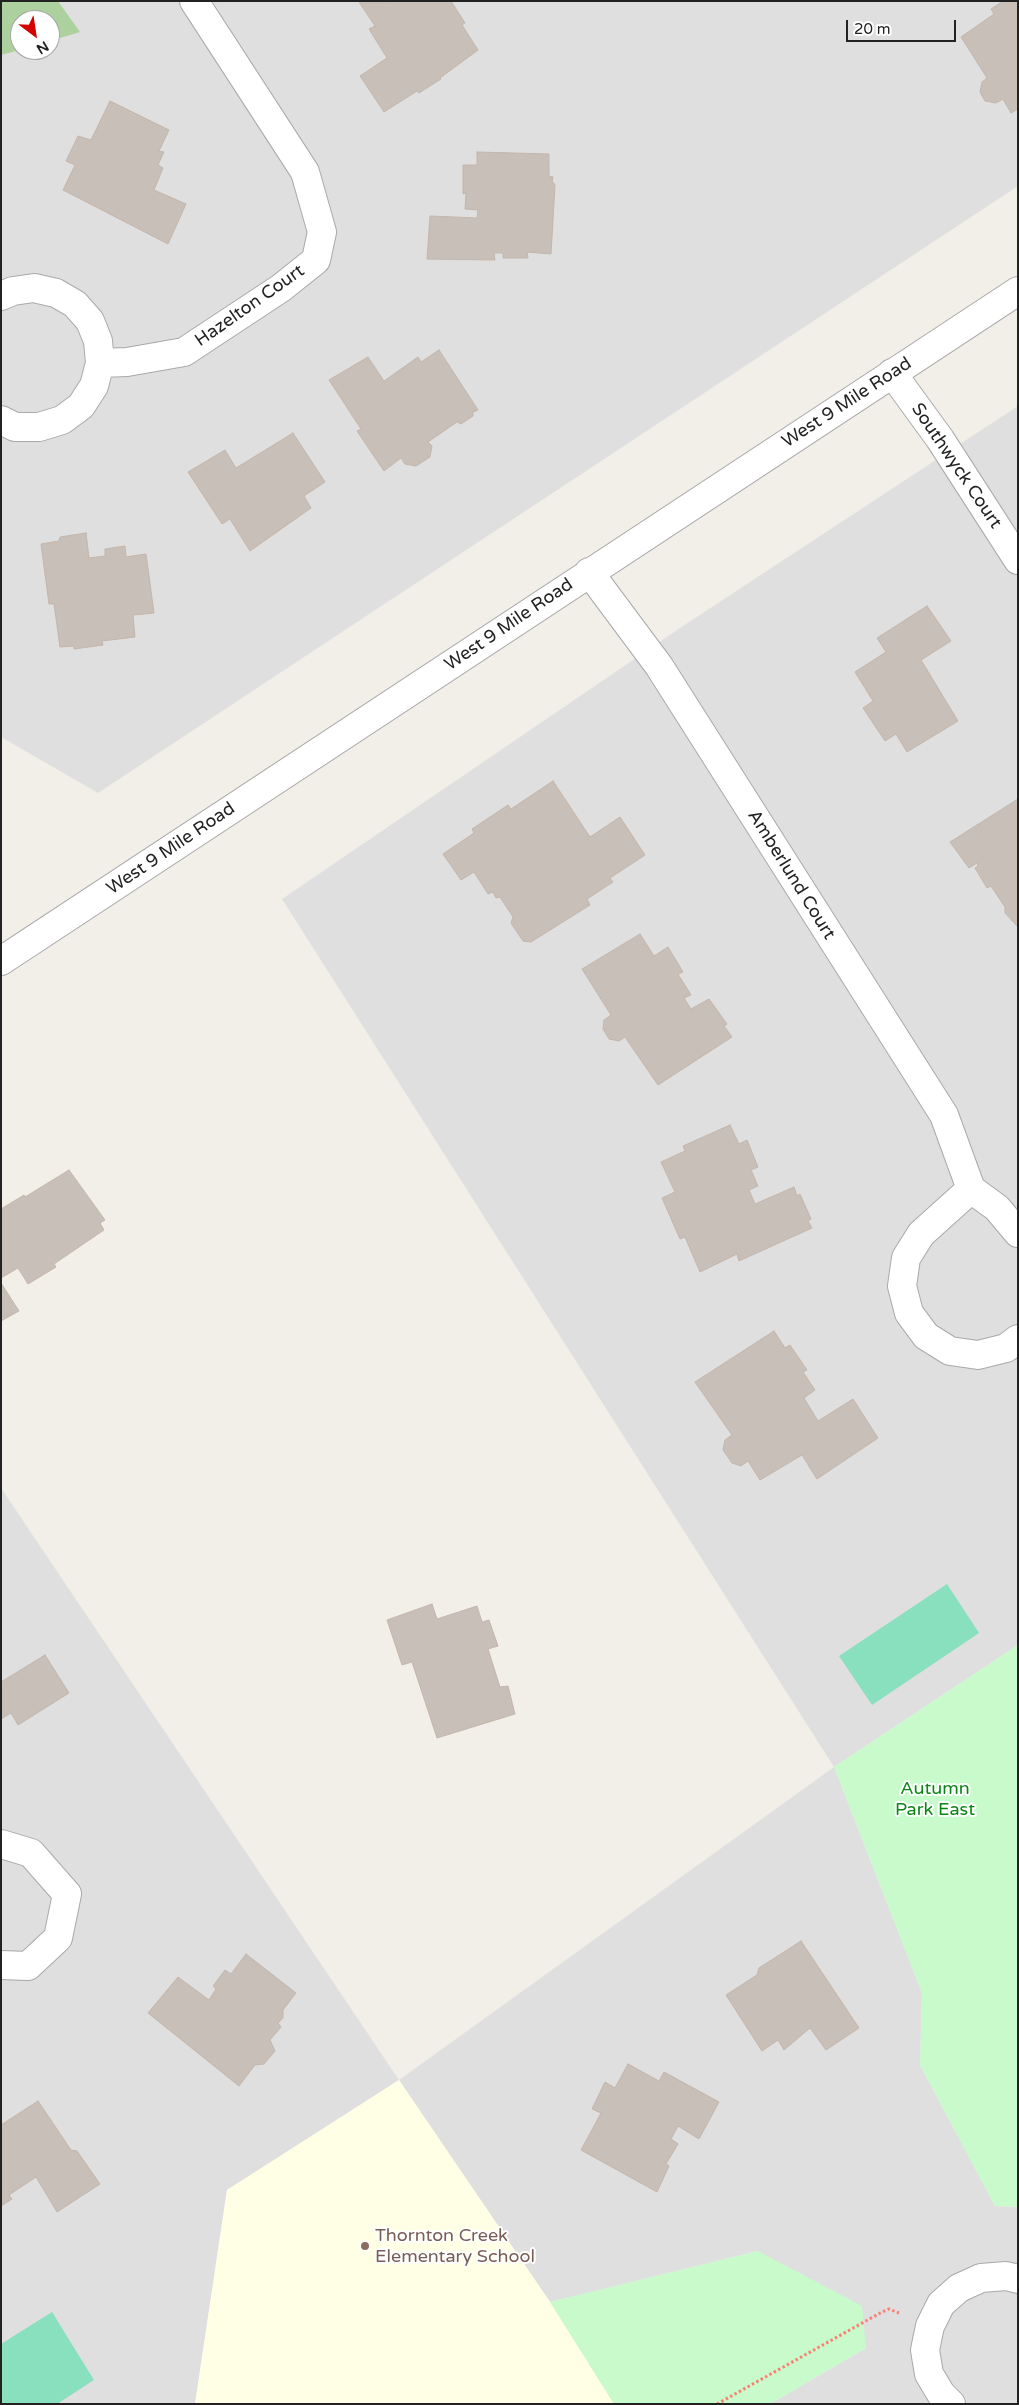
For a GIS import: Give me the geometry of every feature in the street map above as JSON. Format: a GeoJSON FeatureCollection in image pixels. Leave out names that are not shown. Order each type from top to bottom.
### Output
{"type":"FeatureCollection","features":[{"type":"Feature","properties":{"kind":"street","name":"Hazelton Court"},"geometry":{"type":"LineString","coordinates":[[100,363],[127,362],[184,352],[281,288],[316,260],[322,232],[305,172],[194,1]]}},
{"type":"Feature","properties":{"kind":"street"},"geometry":{"type":"LineString","coordinates":[[1,296],[13,291],[34,288],[56,293],[75,304],[90,321],[98,341],[100,363],[94,386],[81,406],[62,420],[39,427],[15,426],[1,420]]}},
{"type":"Feature","properties":{"kind":"street","name":"West 9 Mile Road"},"geometry":{"type":"LineString","coordinates":[[1,961],[1018,290]]}},
{"type":"Feature","properties":{"kind":"street","name":"Southwyck Court"},"geometry":{"type":"LineString","coordinates":[[892,373],[940,439],[1018,560]]}},
{"type":"Feature","properties":{"kind":"street","name":"Amberlund Court"},"geometry":{"type":"LineString","coordinates":[[589,572],[659,666],[944,1115],[971,1189]]}},
{"type":"Feature","properties":{"kind":"street"},"geometry":{"type":"LineString","coordinates":[[1018,1233],[997,1208],[971,1189],[921,1234],[906,1258],[902,1286],[909,1313],[926,1336],[950,1351],[978,1354],[1006,1348],[1018,1339]]}},
{"type":"Feature","properties":{"kind":"street"},"geometry":{"type":"LineString","coordinates":[[1,1844],[32,1853],[67,1894],[58,1938],[28,1966],[1,1965]]}},
{"type":"Feature","properties":{"kind":"street"},"geometry":{"type":"LineString","coordinates":[[951,2404],[940,2394],[929,2374],[925,2350],[930,2326],[941,2304],[959,2288],[982,2278],[1006,2276],[1018,2279]]}},
{"type":"Feature","properties":{"kind":"path"},"geometry":{"type":"LineString","coordinates":[[717,2404],[889,2309],[930,2326]]}},
{"type":"Feature","properties":{"kind":"shaded area"},"geometry":{"type":"Polygon","coordinates":[[[58,1],[1018,1],[1018,186],[98,793],[1,737],[1,46],[10,45],[10,60],[60,60],[60,35],[79,32],[58,1]]]}},
{"type":"Feature","properties":{"kind":"shaded area"},"geometry":{"type":"Polygon","coordinates":[[[1018,406],[1018,1645],[834,1767],[282,899],[680,628],[1018,406]]]}},
{"type":"Feature","properties":{"kind":"shaded area"},"geometry":{"type":"Polygon","coordinates":[[[1,1488],[399,2080],[227,2190],[195,2404],[1,2404],[1,1488]]]}},
{"type":"Feature","properties":{"kind":"shaded area"},"geometry":{"type":"Polygon","coordinates":[[[834,1767],[922,1993],[920,2065],[995,2206],[1018,2207],[1018,2404],[770,2404],[866,2348],[758,2251],[550,2302],[399,2080],[834,1767]]]}},
{"type":"Feature","properties":{"kind":"shaded area","name":"Thornton Creek Elementary School"},"geometry":{"type":"Polygon","coordinates":[[[399,2080],[550,2302],[614,2404],[195,2404],[227,2190],[399,2080]]]}},
{"type":"Feature","properties":{"kind":"green space"},"geometry":{"type":"Polygon","coordinates":[[[1,1],[58,1],[80,32],[60,38],[60,10],[10,10],[10,53],[1,55],[1,1]]]}},
{"type":"Feature","properties":{"kind":"green space"},"geometry":{"type":"Polygon","coordinates":[[[947,1584],[979,1633],[872,1705],[839,1656],[947,1584]]]}},
{"type":"Feature","properties":{"kind":"green space","name":"Autumn Park East"},"geometry":{"type":"Polygon","coordinates":[[[1018,1645],[1018,2207],[995,2206],[920,2065],[922,1993],[834,1767],[1018,1645]]]}},
{"type":"Feature","properties":{"kind":"green space"},"geometry":{"type":"Polygon","coordinates":[[[758,2251],[862,2306],[866,2348],[770,2404],[614,2404],[550,2302],[758,2251]]]}},
{"type":"Feature","properties":{"kind":"green space"},"geometry":{"type":"Polygon","coordinates":[[[52,2312],[94,2380],[57,2404],[1,2404],[1,2344],[52,2312]]]}},
{"type":"Feature","properties":{"kind":"building"},"geometry":{"type":"Polygon","coordinates":[[[451,1],[465,23],[462,25],[478,50],[441,79],[419,93],[417,91],[384,112],[360,76],[387,58],[369,29],[375,26],[359,2],[451,1]]]}},
{"type":"Feature","properties":{"kind":"building"},"geometry":{"type":"Polygon","coordinates":[[[1003,1],[1018,1],[1018,109],[1011,113],[1003,99],[996,103],[985,101],[980,92],[982,82],[987,78],[961,37],[994,14],[991,9],[1003,1]]]}},
{"type":"Feature","properties":{"kind":"building"},"geometry":{"type":"Polygon","coordinates":[[[110,101],[169,130],[159,151],[164,152],[158,165],[163,168],[154,190],[186,204],[168,244],[63,190],[75,165],[66,161],[78,136],[91,140],[110,101]]]}},
{"type":"Feature","properties":{"kind":"building"},"geometry":{"type":"Polygon","coordinates":[[[477,152],[549,154],[549,176],[553,177],[552,181],[555,185],[551,254],[527,252],[528,258],[503,258],[503,253],[494,253],[495,260],[427,259],[430,216],[477,218],[478,210],[465,209],[466,193],[463,194],[463,165],[477,165],[477,152]]]}},
{"type":"Feature","properties":{"kind":"building"},"geometry":{"type":"Polygon","coordinates":[[[439,350],[478,410],[473,412],[473,416],[461,424],[457,422],[428,442],[432,446],[430,457],[416,466],[405,464],[401,458],[384,471],[357,431],[361,429],[329,380],[368,357],[384,381],[418,357],[421,362],[439,350]]]}},
{"type":"Feature","properties":{"kind":"building"},"geometry":{"type":"Polygon","coordinates":[[[293,433],[325,482],[304,496],[311,508],[250,551],[230,519],[222,524],[188,472],[225,450],[236,468],[293,433]]]}},
{"type":"Feature","properties":{"kind":"building"},"geometry":{"type":"Polygon","coordinates":[[[86,533],[89,558],[105,556],[105,549],[125,546],[126,557],[146,554],[154,613],[133,615],[135,637],[102,641],[103,645],[74,649],[74,646],[60,647],[54,604],[49,604],[41,544],[59,541],[60,537],[86,533]]]}},
{"type":"Feature","properties":{"kind":"building"},"geometry":{"type":"Polygon","coordinates":[[[927,606],[951,641],[921,660],[958,721],[907,752],[896,734],[885,741],[863,708],[873,701],[855,672],[886,652],[877,638],[927,606]]]}},
{"type":"Feature","properties":{"kind":"building"},"geometry":{"type":"Polygon","coordinates":[[[553,781],[590,837],[620,817],[645,855],[610,878],[613,882],[587,899],[590,905],[531,942],[523,941],[511,923],[513,917],[500,897],[496,898],[493,892],[488,894],[474,872],[461,880],[443,854],[474,833],[472,829],[508,805],[511,809],[553,781]]]}},
{"type":"Feature","properties":{"kind":"building"},"geometry":{"type":"Polygon","coordinates":[[[1018,799],[1018,927],[1005,913],[1005,907],[991,886],[987,888],[975,868],[978,866],[977,863],[969,868],[950,842],[1018,799]]]}},
{"type":"Feature","properties":{"kind":"building"},"geometry":{"type":"Polygon","coordinates":[[[640,934],[654,956],[668,947],[683,972],[678,974],[691,995],[684,998],[691,1009],[709,999],[727,1024],[724,1026],[732,1037],[658,1085],[625,1037],[619,1041],[609,1039],[603,1029],[604,1020],[611,1015],[582,969],[640,934]]]}},
{"type":"Feature","properties":{"kind":"building"},"geometry":{"type":"Polygon","coordinates":[[[730,1125],[739,1144],[747,1140],[758,1167],[751,1170],[758,1186],[749,1190],[755,1204],[794,1187],[797,1196],[800,1194],[811,1219],[808,1221],[812,1228],[739,1261],[737,1254],[700,1272],[685,1237],[680,1239],[662,1198],[675,1192],[661,1162],[685,1151],[683,1146],[730,1125]]]}},
{"type":"Feature","properties":{"kind":"building"},"geometry":{"type":"Polygon","coordinates":[[[69,1170],[105,1220],[100,1223],[104,1230],[54,1264],[56,1267],[28,1284],[18,1268],[1,1278],[1,1209],[24,1195],[25,1197],[69,1170]]]}},
{"type":"Feature","properties":{"kind":"building"},"geometry":{"type":"Polygon","coordinates":[[[1,1283],[19,1311],[1,1321],[1,1283]]]}},
{"type":"Feature","properties":{"kind":"building"},"geometry":{"type":"Polygon","coordinates":[[[774,1331],[785,1348],[790,1345],[807,1370],[803,1372],[815,1390],[804,1398],[818,1421],[853,1399],[878,1438],[817,1479],[802,1455],[760,1480],[748,1461],[741,1466],[732,1463],[723,1450],[725,1440],[732,1435],[695,1382],[774,1331]]]}},
{"type":"Feature","properties":{"kind":"building"},"geometry":{"type":"Polygon","coordinates":[[[432,1604],[437,1619],[477,1606],[482,1622],[489,1620],[498,1646],[488,1649],[500,1687],[508,1686],[515,1714],[437,1738],[412,1662],[402,1665],[387,1620],[432,1604]]]}},
{"type":"Feature","properties":{"kind":"building"},"geometry":{"type":"Polygon","coordinates":[[[45,1655],[69,1693],[18,1725],[11,1713],[1,1719],[1,1682],[45,1655]]]}},
{"type":"Feature","properties":{"kind":"building"},"geometry":{"type":"Polygon","coordinates":[[[801,1941],[859,2028],[826,2050],[810,2028],[784,2050],[778,2040],[762,2051],[726,1995],[757,1975],[759,1968],[801,1941]]]}},
{"type":"Feature","properties":{"kind":"building"},"geometry":{"type":"Polygon","coordinates":[[[246,1954],[296,1993],[283,2010],[283,2018],[278,2023],[281,2027],[270,2040],[275,2051],[264,2064],[255,2065],[239,2086],[148,2013],[178,1977],[209,2000],[216,1989],[213,1986],[225,1970],[231,1974],[246,1954]]]}},
{"type":"Feature","properties":{"kind":"building"},"geometry":{"type":"Polygon","coordinates":[[[628,2064],[659,2081],[664,2072],[719,2102],[699,2139],[678,2126],[671,2139],[678,2144],[666,2164],[669,2166],[657,2192],[581,2150],[601,2113],[592,2109],[605,2082],[615,2088],[628,2064]]]}},
{"type":"Feature","properties":{"kind":"building"},"geometry":{"type":"Polygon","coordinates":[[[38,2101],[71,2150],[77,2151],[100,2184],[57,2212],[36,2177],[9,2195],[12,2199],[1,2206],[1,2125],[38,2101]]]}},
{"type":"Feature","properties":{"kind":"place","name":"Thornton Creek Elementary School"},"geometry":{"type":"Point","coordinates":[365,2246]}}]}
